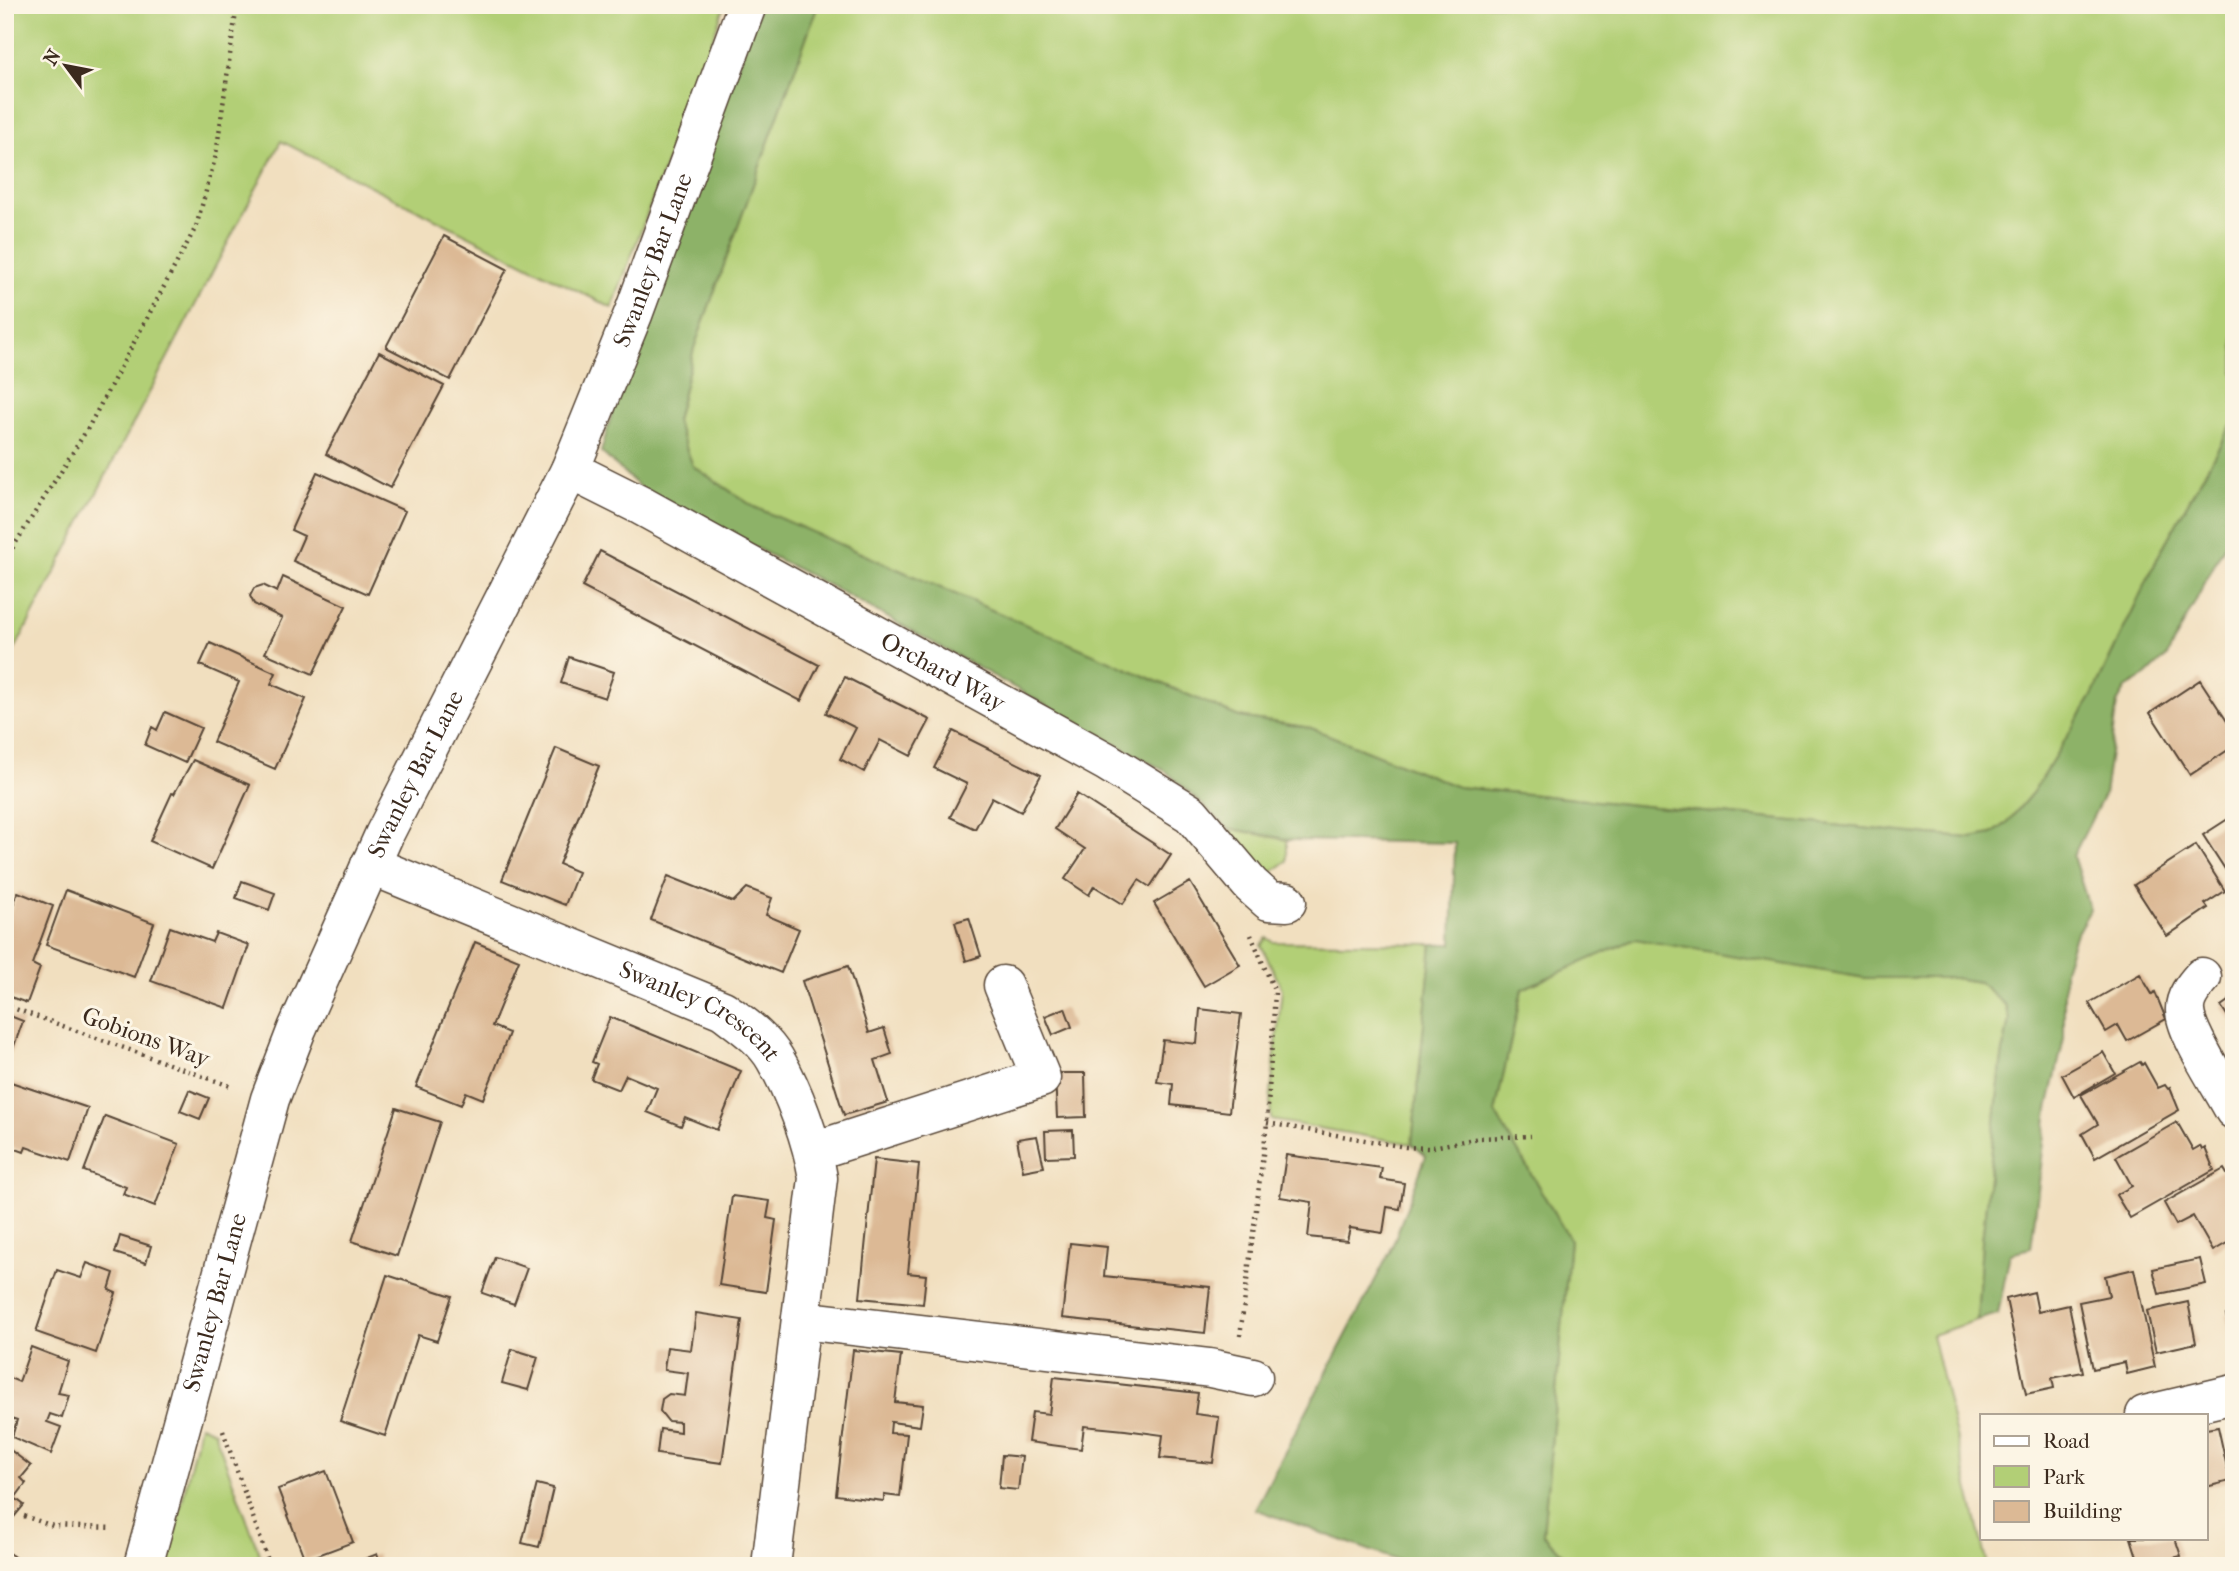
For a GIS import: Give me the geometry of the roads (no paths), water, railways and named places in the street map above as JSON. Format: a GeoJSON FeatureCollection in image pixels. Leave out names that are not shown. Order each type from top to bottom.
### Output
{"type":"FeatureCollection","features":[{"type":"Feature","properties":{"kind":"street","name":"Swanley Bar Lane"},"geometry":{"type":"LineString","coordinates":[[147,1552],[271,1098],[297,1029],[370,865],[570,470],[634,312],[747,5]]}},
{"type":"Feature","properties":{"kind":"street","name":"Orchard Way"},"geometry":{"type":"LineString","coordinates":[[570,470],[640,505],[1139,781],[1191,814],[1251,886],[1278,902]]}},
{"type":"Feature","properties":{"kind":"street","name":"Swanley Crescent"},"geometry":{"type":"LineString","coordinates":[[370,865],[723,1010],[752,1031],[775,1057],[814,1151],[818,1178],[771,1566]]}},
{"type":"Feature","properties":{"kind":"street"},"geometry":{"type":"LineString","coordinates":[[2202,977],[2187,998],[2185,1010],[2190,1030],[2234,1110]]}},
{"type":"Feature","properties":{"kind":"street"},"geometry":{"type":"LineString","coordinates":[[814,1151],[1041,1078],[1003,985]]}},
{"type":"Feature","properties":{"kind":"street"},"geometry":{"type":"LineString","coordinates":[[801,1320],[1243,1375]]}},
{"type":"Feature","properties":{"kind":"street"},"geometry":{"type":"LineString","coordinates":[[2149,1414],[2234,1394]]}}]}
